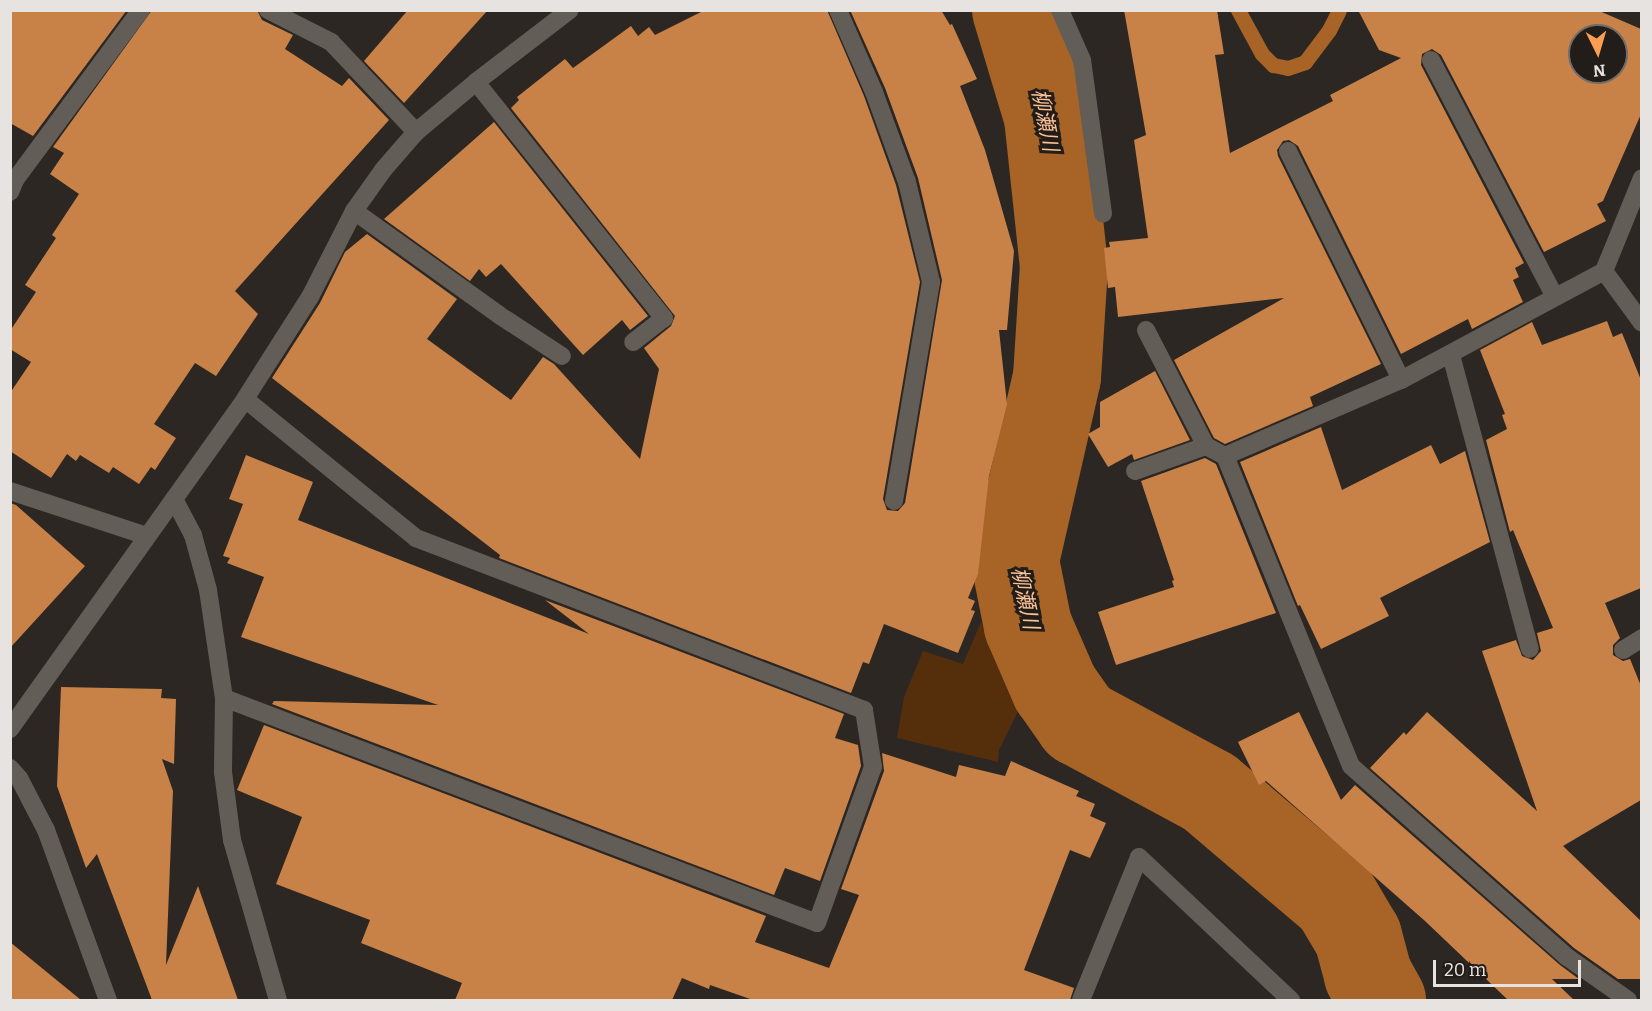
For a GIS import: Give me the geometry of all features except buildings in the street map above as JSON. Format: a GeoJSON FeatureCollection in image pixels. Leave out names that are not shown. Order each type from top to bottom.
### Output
{"type":"FeatureCollection","features":[{"type":"Feature","properties":{"kind":"street"},"geometry":{"type":"LineString","coordinates":[[10,192],[15,180],[141,10]]}},
{"type":"Feature","properties":{"kind":"street"},"geometry":{"type":"LineString","coordinates":[[268,10],[331,42],[416,132]]}},
{"type":"Feature","properties":{"kind":"street"},"geometry":{"type":"LineString","coordinates":[[10,729],[245,399],[310,297],[354,211],[383,170],[416,132],[476,82],[570,10]]}},
{"type":"Feature","properties":{"kind":"street"},"geometry":{"type":"LineString","coordinates":[[838,10],[874,92],[907,182],[931,282],[894,501]]}},
{"type":"Feature","properties":{"kind":"street"},"geometry":{"type":"LineString","coordinates":[[1060,10],[1082,60],[1103,214]]}},
{"type":"Feature","properties":{"kind":"street"},"geometry":{"type":"LineString","coordinates":[[1431,60],[1555,297]]}},
{"type":"Feature","properties":{"kind":"street"},"geometry":{"type":"LineString","coordinates":[[476,82],[664,318],[633,342]]}},
{"type":"Feature","properties":{"kind":"street"},"geometry":{"type":"LineString","coordinates":[[1288,151],[1401,380]]}},
{"type":"Feature","properties":{"kind":"street"},"geometry":{"type":"LineString","coordinates":[[1225,456],[1401,380],[1604,271],[1641,178]]}},
{"type":"Feature","properties":{"kind":"street"},"geometry":{"type":"LineString","coordinates":[[354,211],[499,315],[561,356]]}},
{"type":"Feature","properties":{"kind":"street"},"geometry":{"type":"LineString","coordinates":[[1604,271],[1641,323]]}},
{"type":"Feature","properties":{"kind":"street"},"geometry":{"type":"LineString","coordinates":[[1146,330],[1206,446],[1225,456],[1352,766],[1568,957],[1628,1000]]}},
{"type":"Feature","properties":{"kind":"street"},"geometry":{"type":"LineString","coordinates":[[1451,355],[1530,649]]}},
{"type":"Feature","properties":{"kind":"street"},"geometry":{"type":"LineString","coordinates":[[224,698],[817,923],[873,767],[864,710],[416,538],[245,399]]}},
{"type":"Feature","properties":{"kind":"street"},"geometry":{"type":"LineString","coordinates":[[1135,471],[1206,446]]}},
{"type":"Feature","properties":{"kind":"street"},"geometry":{"type":"LineString","coordinates":[[10,491],[147,536]]}},
{"type":"Feature","properties":{"kind":"street"},"geometry":{"type":"LineString","coordinates":[[174,500],[193,535],[208,590],[224,698],[223,772],[232,840],[278,1000]]}},
{"type":"Feature","properties":{"kind":"street"},"geometry":{"type":"LineString","coordinates":[[1623,650],[1641,638]]}},
{"type":"Feature","properties":{"kind":"street"},"geometry":{"type":"LineString","coordinates":[[10,768],[46,830],[108,1000]]}},
{"type":"Feature","properties":{"kind":"street"},"geometry":{"type":"LineString","coordinates":[[1081,1000],[1139,857],[1291,1000]]}},
{"type":"Feature","properties":{"kind":"shaded area"},"geometry":{"type":"Polygon","coordinates":[[[981,622],[1018,711],[999,750],[998,762],[897,738],[904,697],[923,651],[963,664],[981,622]]]}},
{"type":"Feature","properties":{"kind":"waterway","name":"柳瀬川"},"geometry":{"type":"LineString","coordinates":[[1016,10],[1048,117],[1064,266],[1057,377],[1015,561],[1028,626],[1055,688],[1079,722],[1209,792],[1336,900],[1358,937],[1368,975],[1382,1000]]}},
{"type":"Feature","properties":{"kind":"waterway"},"geometry":{"type":"LineString","coordinates":[[1238,10],[1262,54],[1273,65],[1288,68],[1305,62],[1329,30],[1339,10]]}}]}
